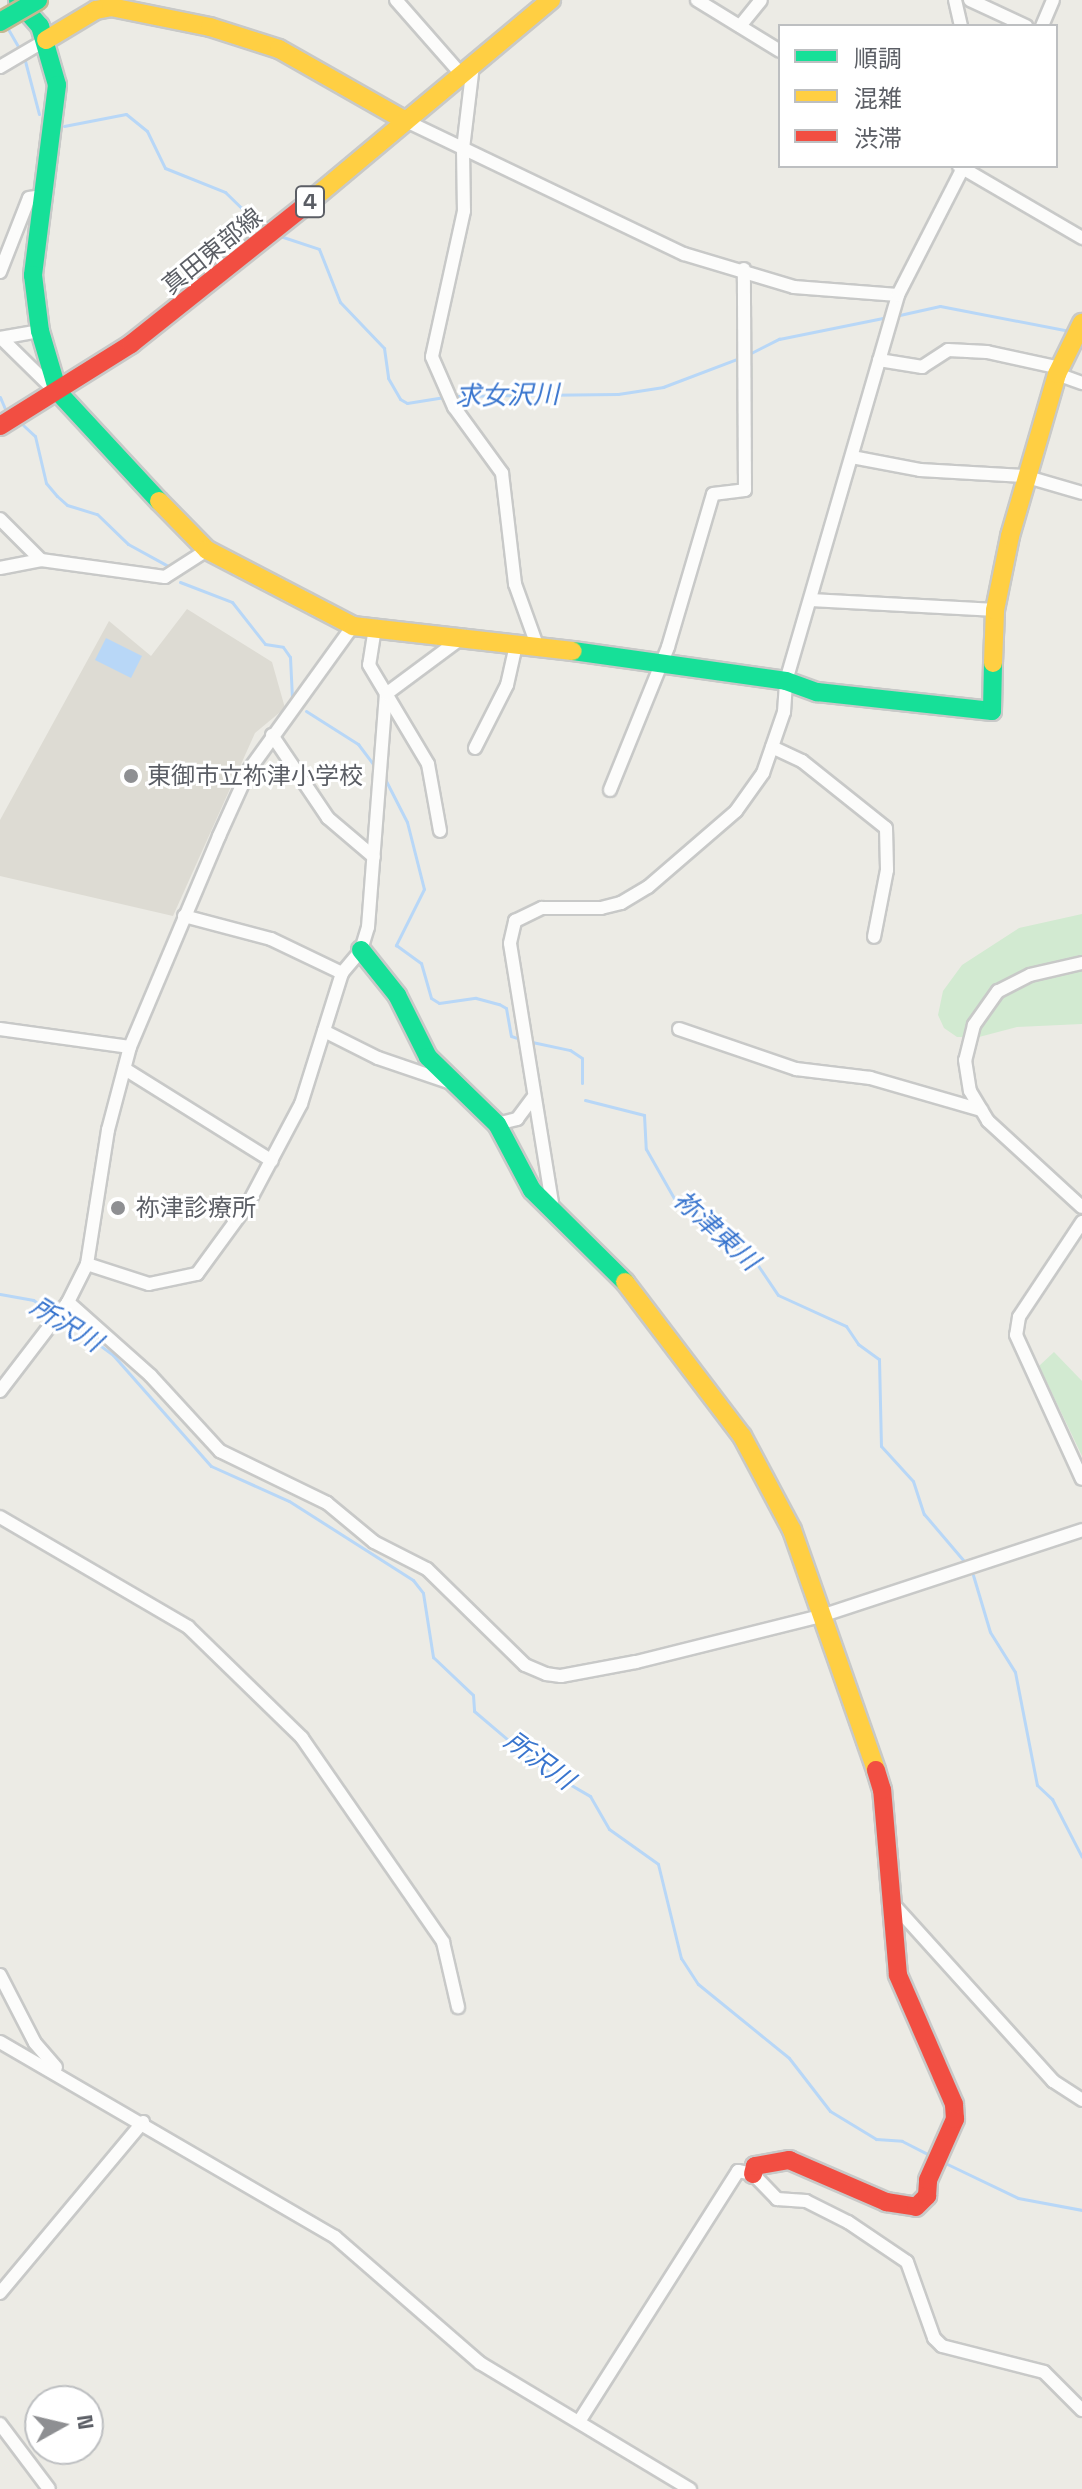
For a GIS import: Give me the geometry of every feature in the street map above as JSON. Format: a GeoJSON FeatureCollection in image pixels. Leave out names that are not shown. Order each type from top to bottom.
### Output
{"type":"FeatureCollection","features":[{"type":"Feature","properties":{"kind":"main road"},"geometry":{"type":"LineString","coordinates":[[17,0],[40,44],[57,98],[41,196],[33,275],[40,331],[53,388],[106,448],[207,550],[353,626],[464,636],[786,681],[817,692],[992,711],[995,610],[1024,476],[1057,374],[1082,323]]}},
{"type":"Feature","properties":{"kind":"main road"},"geometry":{"type":"LineString","coordinates":[[0,16],[25,0]]}},
{"type":"Feature","properties":{"kind":"main road"},"geometry":{"type":"LineString","coordinates":[[0,22],[38,0]]}},
{"type":"Feature","properties":{"kind":"main road","name":"真田東部線"},"geometry":{"type":"LineString","coordinates":[[0,426],[209,285],[551,0]]}},
{"type":"Feature","properties":{"kind":"main road"},"geometry":{"type":"LineString","coordinates":[[40,44],[105,5],[143,12],[279,49],[406,121]]}},
{"type":"Feature","properties":{"kind":"main road"},"geometry":{"type":"LineString","coordinates":[[361,950],[397,995],[428,1057],[497,1124],[532,1190],[625,1282],[742,1436],[792,1530],[882,1790],[895,1906],[898,1975],[954,2104],[950,2136],[928,2180],[927,2196],[916,2207],[886,2202],[789,2160],[755,2166],[753,2174]]}},
{"type":"Feature","properties":{"kind":"street"},"geometry":{"type":"LineString","coordinates":[[396,0],[468,70],[463,149],[464,211],[432,357],[454,407],[502,473],[515,584],[538,648]]}},
{"type":"Feature","properties":{"kind":"street"},"geometry":{"type":"LineString","coordinates":[[697,0],[778,50]]}},
{"type":"Feature","properties":{"kind":"street"},"geometry":{"type":"LineString","coordinates":[[740,26],[761,0]]}},
{"type":"Feature","properties":{"kind":"street"},"geometry":{"type":"LineString","coordinates":[[955,0],[961,24]]}},
{"type":"Feature","properties":{"kind":"street"},"geometry":{"type":"LineString","coordinates":[[970,0],[1022,24]]}},
{"type":"Feature","properties":{"kind":"street"},"geometry":{"type":"LineString","coordinates":[[1043,24],[1053,0]]}},
{"type":"Feature","properties":{"kind":"street"},"geometry":{"type":"LineString","coordinates":[[4,61],[40,44]]}},
{"type":"Feature","properties":{"kind":"street"},"geometry":{"type":"LineString","coordinates":[[406,121],[684,254],[744,269],[794,287],[898,295]]}},
{"type":"Feature","properties":{"kind":"street"},"geometry":{"type":"LineString","coordinates":[[553,1209],[510,943],[515,921],[542,908],[601,908],[648,887],[736,811],[763,773],[784,712],[786,681],[898,295],[962,168]]}},
{"type":"Feature","properties":{"kind":"street"},"geometry":{"type":"LineString","coordinates":[[964,168],[1082,238]]}},
{"type":"Feature","properties":{"kind":"street"},"geometry":{"type":"LineString","coordinates":[[0,272],[29,198],[41,196]]}},
{"type":"Feature","properties":{"kind":"street"},"geometry":{"type":"LineString","coordinates":[[610,790],[661,665],[713,494],[745,490],[744,269]]}},
{"type":"Feature","properties":{"kind":"street"},"geometry":{"type":"LineString","coordinates":[[0,338],[40,331]]}},
{"type":"Feature","properties":{"kind":"street"},"geometry":{"type":"LineString","coordinates":[[0,338],[53,388]]}},
{"type":"Feature","properties":{"kind":"street"},"geometry":{"type":"LineString","coordinates":[[879,360],[922,367],[948,350],[987,352],[1056,367],[1057,374],[1082,383]]}},
{"type":"Feature","properties":{"kind":"street"},"geometry":{"type":"LineString","coordinates":[[852,457],[920,470],[1024,476],[1082,493]]}},
{"type":"Feature","properties":{"kind":"street"},"geometry":{"type":"LineString","coordinates":[[0,519],[41,560]]}},
{"type":"Feature","properties":{"kind":"street"},"geometry":{"type":"LineString","coordinates":[[0,568],[41,560],[149,578],[185,568],[207,550]]}},
{"type":"Feature","properties":{"kind":"street"},"geometry":{"type":"LineString","coordinates":[[812,600],[995,610]]}},
{"type":"Feature","properties":{"kind":"street"},"geometry":{"type":"LineString","coordinates":[[0,1391],[68,1302],[87,1264],[108,1130],[130,1047],[249,770],[353,626]]}},
{"type":"Feature","properties":{"kind":"street"},"geometry":{"type":"LineString","coordinates":[[375,628],[369,665],[428,764],[440,831]]}},
{"type":"Feature","properties":{"kind":"street"},"geometry":{"type":"LineString","coordinates":[[87,1264],[149,1284],[197,1274],[248,1204],[301,1104],[342,973],[361,950],[374,857],[386,694],[464,636]]}},
{"type":"Feature","properties":{"kind":"street"},"geometry":{"type":"LineString","coordinates":[[475,748],[507,685],[516,645]]}},
{"type":"Feature","properties":{"kind":"street"},"geometry":{"type":"LineString","coordinates":[[272,735],[328,818],[374,857]]}},
{"type":"Feature","properties":{"kind":"street"},"geometry":{"type":"LineString","coordinates":[[772,747],[802,761],[886,828],[887,870],[874,937]]}},
{"type":"Feature","properties":{"kind":"street"},"geometry":{"type":"LineString","coordinates":[[184,916],[271,939],[342,973]]}},
{"type":"Feature","properties":{"kind":"street"},"geometry":{"type":"LineString","coordinates":[[1082,963],[1030,975],[1006,986],[986,1005],[965,1060],[970,1091],[981,1110],[1082,1207]]}},
{"type":"Feature","properties":{"kind":"street"},"geometry":{"type":"LineString","coordinates":[[0,1029],[130,1047]]}},
{"type":"Feature","properties":{"kind":"street"},"geometry":{"type":"LineString","coordinates":[[679,1029],[796,1069],[870,1078],[981,1110]]}},
{"type":"Feature","properties":{"kind":"street"},"geometry":{"type":"LineString","coordinates":[[324,1031],[378,1058],[453,1084]]}},
{"type":"Feature","properties":{"kind":"street"},"geometry":{"type":"LineString","coordinates":[[125,1069],[272,1161]]}},
{"type":"Feature","properties":{"kind":"street"},"geometry":{"type":"LineString","coordinates":[[497,1124],[517,1119],[533,1098]]}},
{"type":"Feature","properties":{"kind":"street"},"geometry":{"type":"LineString","coordinates":[[1082,1222],[1019,1317],[1016,1335],[1082,1479]]}},
{"type":"Feature","properties":{"kind":"street"},"geometry":{"type":"LineString","coordinates":[[68,1302],[151,1376],[220,1451],[327,1503],[374,1542],[427,1569],[525,1665],[546,1674],[561,1676],[636,1662],[821,1616],[1082,1530]]}},
{"type":"Feature","properties":{"kind":"street"},"geometry":{"type":"LineString","coordinates":[[0,1517],[188,1627],[302,1738],[443,1942],[458,2007]]}},
{"type":"Feature","properties":{"kind":"street"},"geometry":{"type":"LineString","coordinates":[[895,1906],[1053,2081],[1082,2100]]}},
{"type":"Feature","properties":{"kind":"street"},"geometry":{"type":"LineString","coordinates":[[0,1975],[35,2043],[60,2072]]}},
{"type":"Feature","properties":{"kind":"street"},"geometry":{"type":"LineString","coordinates":[[0,2042],[60,2072],[335,2237],[480,2363],[580,2420],[690,2489]]}},
{"type":"Feature","properties":{"kind":"street"},"geometry":{"type":"LineString","coordinates":[[0,2293],[143,2122]]}},
{"type":"Feature","properties":{"kind":"street"},"geometry":{"type":"LineString","coordinates":[[580,2420],[738,2171],[753,2174],[777,2199],[806,2201],[875,2238],[907,2262],[934,2338],[942,2346],[1044,2372],[1082,2410]]}},
{"type":"Feature","properties":{"kind":"street"},"geometry":{"type":"LineString","coordinates":[[0,2424],[49,2489]]}},
{"type":"Feature","properties":{"kind":"shaded area","name":"東御市立祢津小学校"},"geometry":{"type":"Polygon","coordinates":[[[187,609],[272,662],[285,708],[255,733],[173,916],[0,876],[0,820],[109,621],[151,656],[187,609]]]}},
{"type":"Feature","properties":{"kind":"green space"},"geometry":{"type":"Polygon","coordinates":[[[1082,914],[1082,1024],[1017,1027],[979,1037],[957,1037],[944,1028],[938,1015],[943,991],[962,965],[1019,928],[1082,914]]]}},
{"type":"Feature","properties":{"kind":"green space"},"geometry":{"type":"Polygon","coordinates":[[[1054,1352],[1082,1381],[1082,1456],[1039,1366],[1054,1352]]]}},
{"type":"Feature","properties":{"kind":"water"},"geometry":{"type":"Polygon","coordinates":[[[106,638],[142,656],[131,678],[95,660],[106,638]]]}},
{"type":"Feature","properties":{"kind":"waterway","name":"求女沢川"},"geometry":{"type":"LineString","coordinates":[[8,29],[20,50]]}},
{"type":"Feature","properties":{"kind":"waterway","name":"求女沢川"},"geometry":{"type":"LineString","coordinates":[[24,57],[39,114]]}},
{"type":"Feature","properties":{"kind":"waterway","name":"求女沢川"},"geometry":{"type":"LineString","coordinates":[[64,126],[126,114],[147,131],[165,168],[225,192],[262,228]]}},
{"type":"Feature","properties":{"kind":"waterway","name":"求女沢川"},"geometry":{"type":"LineString","coordinates":[[280,236],[319,249],[340,302],[384,348],[388,378],[400,399],[407,403],[445,397]]}},
{"type":"Feature","properties":{"kind":"waterway","name":"求女沢川"},"geometry":{"type":"LineString","coordinates":[[895,316],[940,306],[1070,331]]}},
{"type":"Feature","properties":{"kind":"waterway","name":"求女沢川"},"geometry":{"type":"LineString","coordinates":[[749,354],[779,339],[888,317]]}},
{"type":"Feature","properties":{"kind":"waterway","name":"求女沢川"},"geometry":{"type":"LineString","coordinates":[[452,396],[618,394],[663,387],[742,357]]}},
{"type":"Feature","properties":{"kind":"waterway","name":"祢津東川"},"geometry":{"type":"LineString","coordinates":[[0,397],[5,409]]}},
{"type":"Feature","properties":{"kind":"waterway","name":"祢津東川"},"geometry":{"type":"LineString","coordinates":[[23,425],[35,436],[46,483],[57,496],[67,505],[97,514],[128,544],[168,566]]}},
{"type":"Feature","properties":{"kind":"waterway","name":"祢津東川"},"geometry":{"type":"LineString","coordinates":[[180,582],[232,602],[265,644],[283,647],[290,657],[292,698]]}},
{"type":"Feature","properties":{"kind":"waterway","name":"祢津東川"},"geometry":{"type":"LineString","coordinates":[[306,711],[358,744],[374,765]]}},
{"type":"Feature","properties":{"kind":"waterway","name":"祢津東川"},"geometry":{"type":"LineString","coordinates":[[385,779],[407,822],[424,889],[396,945],[421,963],[431,998],[439,1003],[476,998],[499,1004],[506,1008],[511,1036],[517,1038]]}},
{"type":"Feature","properties":{"kind":"waterway","name":"祢津東川"},"geometry":{"type":"LineString","coordinates":[[532,1042],[570,1050],[582,1058],[582,1083]]}},
{"type":"Feature","properties":{"kind":"waterway","name":"祢津東川"},"geometry":{"type":"LineString","coordinates":[[585,1100],[644,1115],[646,1149],[674,1198],[757,1264],[778,1295],[846,1326],[858,1344],[879,1359],[881,1446],[913,1481],[924,1514],[964,1561]]}},
{"type":"Feature","properties":{"kind":"waterway","name":"所沢川"},"geometry":{"type":"LineString","coordinates":[[0,1294],[33,1300],[56,1314]]}},
{"type":"Feature","properties":{"kind":"waterway","name":"所沢川"},"geometry":{"type":"LineString","coordinates":[[63,1318],[113,1355],[211,1466],[289,1501],[413,1580],[423,1593],[433,1657],[473,1695],[474,1711],[540,1767],[590,1796],[609,1829],[658,1864],[681,1958],[698,1984],[789,2058],[830,2111],[876,2139],[902,2141],[929,2155]]}},
{"type":"Feature","properties":{"kind":"waterway","name":"祢津東川"},"geometry":{"type":"LineString","coordinates":[[973,1575],[990,1632],[1015,1672],[1037,1785],[1052,1799],[1082,1857]]}},
{"type":"Feature","properties":{"kind":"waterway","name":"所沢川"},"geometry":{"type":"LineString","coordinates":[[943,2162],[1018,2198],[1082,2210]]}},
{"type":"Feature","properties":{"kind":"traffic: fast"},"geometry":{"type":"LineString","coordinates":[[0,22],[38,0]]}},
{"type":"Feature","properties":{"kind":"traffic: fast"},"geometry":{"type":"LineString","coordinates":[[18,1],[40,26],[57,85],[33,275],[40,331],[58,392],[159,501]]}},
{"type":"Feature","properties":{"kind":"traffic: fast"},"geometry":{"type":"LineString","coordinates":[[573,651],[786,681],[817,692],[992,711],[993,663]]}},
{"type":"Feature","properties":{"kind":"traffic: fast"},"geometry":{"type":"LineString","coordinates":[[361,950],[397,995],[428,1057],[497,1124],[532,1190],[625,1282]]}},
{"type":"Feature","properties":{"kind":"traffic: slow"},"geometry":{"type":"LineString","coordinates":[[308,203],[551,0]]}},
{"type":"Feature","properties":{"kind":"traffic: slow"},"geometry":{"type":"LineString","coordinates":[[46,40],[96,10],[111,7],[210,27],[279,49],[406,121]]}},
{"type":"Feature","properties":{"kind":"traffic: slow"},"geometry":{"type":"LineString","coordinates":[[993,663],[995,610],[1010,536],[1057,374],[1082,323]]}},
{"type":"Feature","properties":{"kind":"traffic: slow"},"geometry":{"type":"LineString","coordinates":[[159,501],[207,550],[353,626],[573,651]]}},
{"type":"Feature","properties":{"kind":"traffic: slow"},"geometry":{"type":"LineString","coordinates":[[625,1282],[742,1436],[792,1530],[876,1770]]}},
{"type":"Feature","properties":{"kind":"traffic: jam"},"geometry":{"type":"LineString","coordinates":[[0,426],[131,344],[308,203]]}},
{"type":"Feature","properties":{"kind":"traffic: jam"},"geometry":{"type":"LineString","coordinates":[[753,2174],[755,2166],[789,2160],[886,2202],[916,2207],[927,2196],[928,2180],[955,2119],[954,2104],[898,1975],[882,1790],[876,1770]]}},
{"type":"Feature","properties":{"kind":"place","name":"東御市立祢津小学校"},"geometry":{"type":"Point","coordinates":[131,776]}},
{"type":"Feature","properties":{"kind":"place","name":"祢津診療所"},"geometry":{"type":"Point","coordinates":[118,1208]}}]}
